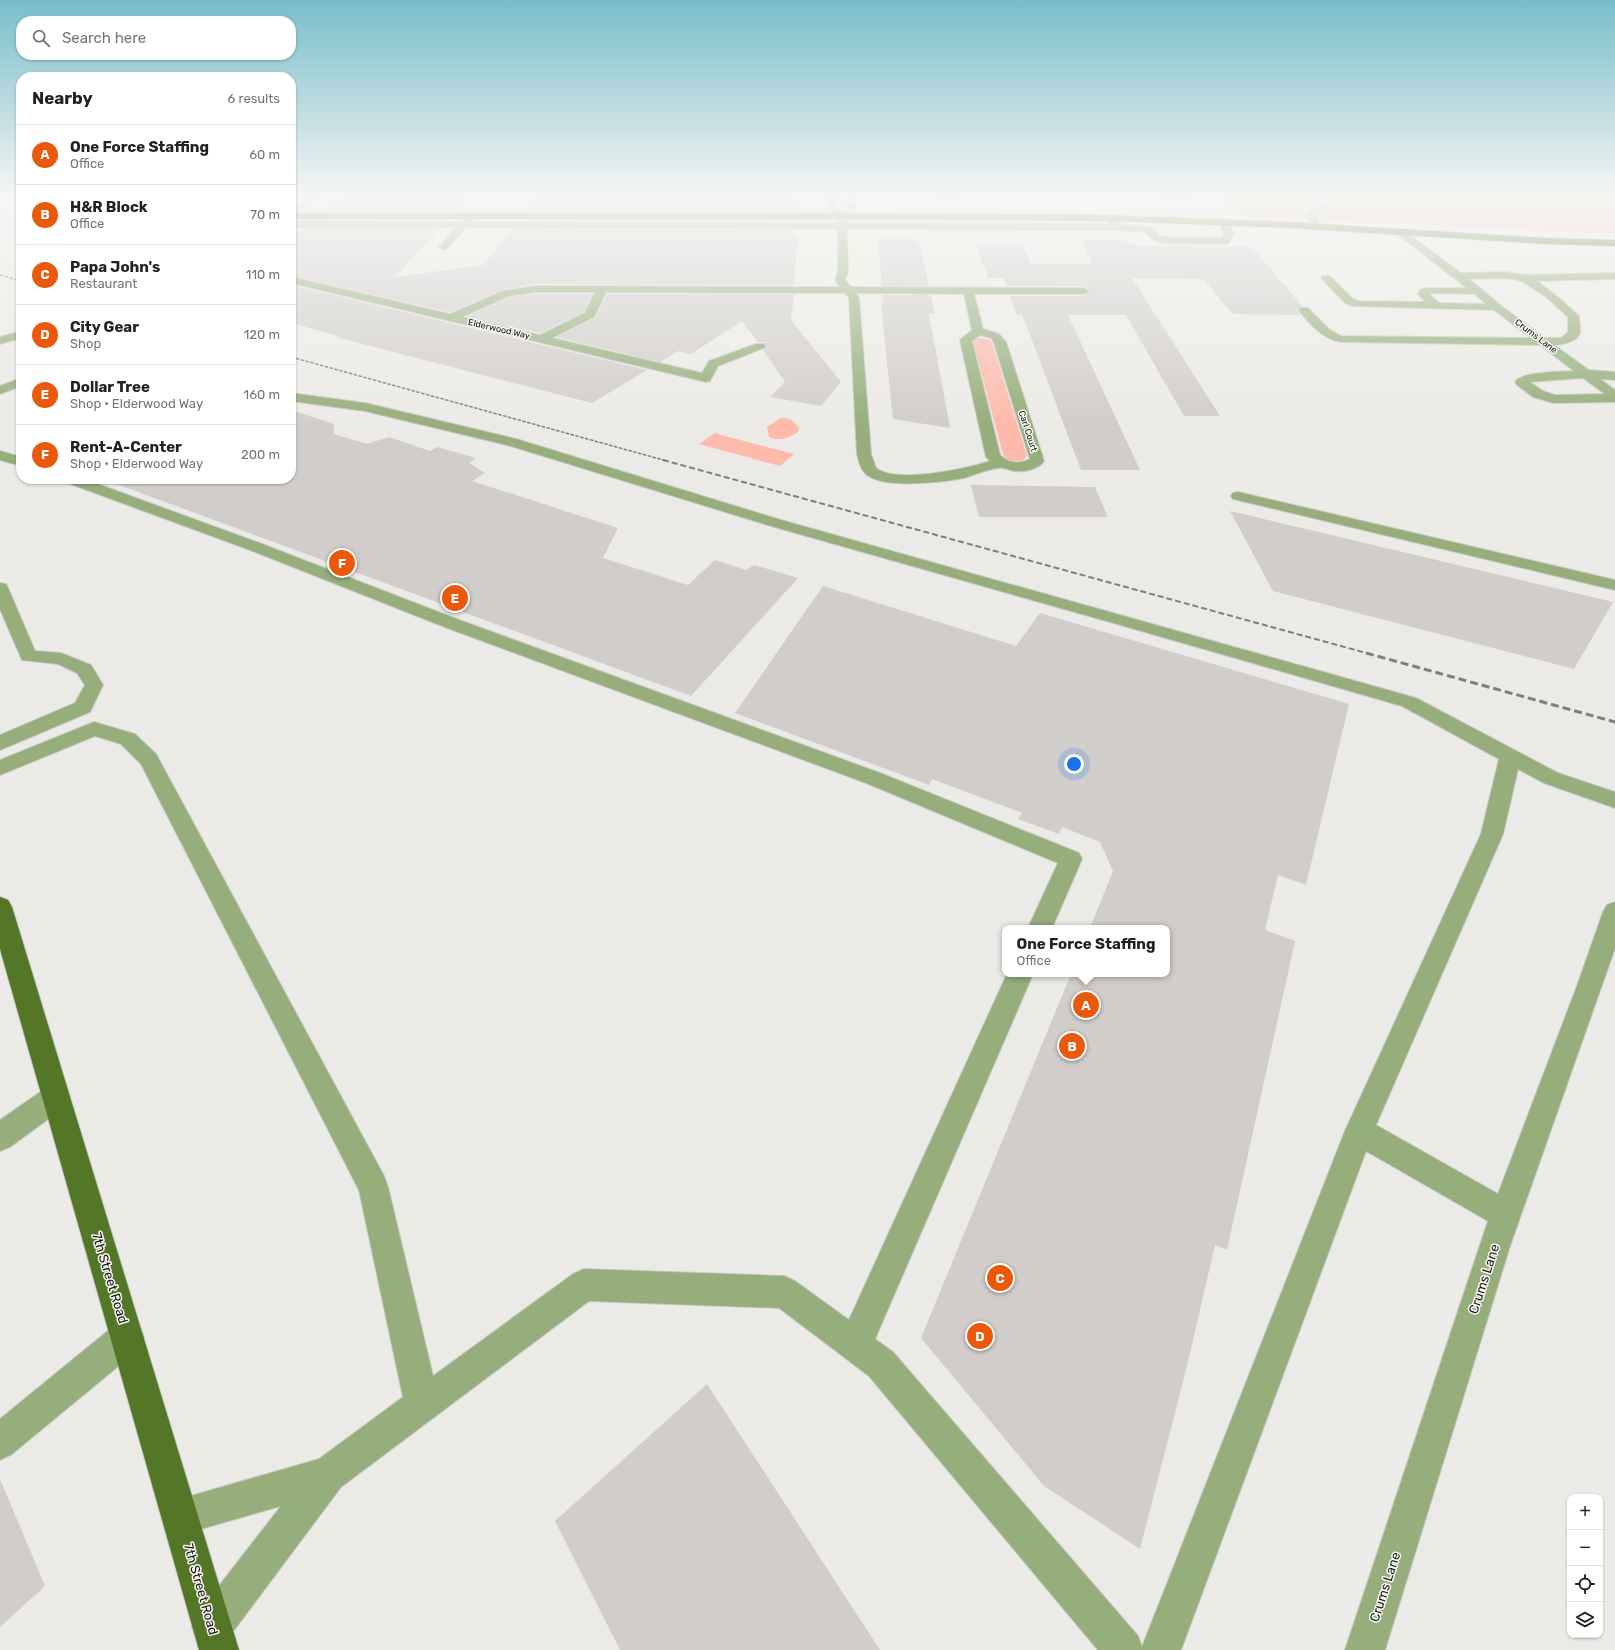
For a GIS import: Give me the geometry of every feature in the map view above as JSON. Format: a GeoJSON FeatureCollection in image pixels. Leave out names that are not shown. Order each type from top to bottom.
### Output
{"type":"FeatureCollection","features":[{"type":"Feature","properties":{"kind":"main road","name":"7th Street Road"},"geometry":{"type":"LineString","coordinates":[[0,907],[215,1639]]}},
{"type":"Feature","properties":{"kind":"street"},"geometry":{"type":"LineString","coordinates":[[843,272],[840,280],[854,298],[864,454],[869,470],[877,476],[887,478],[941,478],[959,475],[999,463],[993,457],[966,340],[978,331],[968,290]]}},
{"type":"Feature","properties":{"kind":"street","name":"Crums Lane"},"geometry":{"type":"LineString","coordinates":[[1454,272],[1615,397]]}},
{"type":"Feature","properties":{"kind":"street"},"geometry":{"type":"LineString","coordinates":[[1459,276],[1507,276],[1523,278],[1615,276]]}},
{"type":"Feature","properties":{"kind":"street"},"geometry":{"type":"LineString","coordinates":[[1326,278],[1349,301],[1357,304],[1497,307]]}},
{"type":"Feature","properties":{"kind":"street"},"geometry":{"type":"LineString","coordinates":[[1304,310],[1325,333],[1340,339],[1564,342],[1574,333],[1573,316],[1548,293],[1523,278]]}},
{"type":"Feature","properties":{"kind":"street","name":"Elderwood Way"},"geometry":{"type":"LineString","coordinates":[[296,281],[706,378],[713,364],[760,346]]}},
{"type":"Feature","properties":{"kind":"street"},"geometry":{"type":"LineString","coordinates":[[451,318],[496,298],[535,288],[1084,291]]}},
{"type":"Feature","properties":{"kind":"street"},"geometry":{"type":"LineString","coordinates":[[542,339],[590,315],[602,289]]}},
{"type":"Feature","properties":{"kind":"street"},"geometry":{"type":"LineString","coordinates":[[1437,306],[1423,294],[1424,292],[1429,290],[1477,291]]}},
{"type":"Feature","properties":{"kind":"street","name":"Carl Court"},"geometry":{"type":"LineString","coordinates":[[978,331],[995,336],[1000,342],[1037,461],[1033,465],[1009,467],[999,463]]}},
{"type":"Feature","properties":{"kind":"street"},"geometry":{"type":"LineString","coordinates":[[0,341],[16,336]]}},
{"type":"Feature","properties":{"kind":"street"},"geometry":{"type":"LineString","coordinates":[[1615,376],[1587,374],[1524,379],[1521,382],[1538,394],[1554,399],[1615,397]]}},
{"type":"Feature","properties":{"kind":"street"},"geometry":{"type":"LineString","coordinates":[[0,390],[16,384]]}},
{"type":"Feature","properties":{"kind":"street"},"geometry":{"type":"LineString","coordinates":[[1601,386],[1615,386]]}},
{"type":"Feature","properties":{"kind":"street"},"geometry":{"type":"LineString","coordinates":[[296,398],[364,407],[511,442],[776,523],[1124,620],[1409,702],[1551,778],[1615,800]]}},
{"type":"Feature","properties":{"kind":"street"},"geometry":{"type":"LineString","coordinates":[[0,455],[16,460]]}},
{"type":"Feature","properties":{"kind":"street"},"geometry":{"type":"LineString","coordinates":[[89,484],[256,546],[448,622],[873,778],[1070,859],[1041,925]]}},
{"type":"Feature","properties":{"kind":"street"},"geometry":{"type":"LineString","coordinates":[[1238,496],[1615,585]]}},
{"type":"Feature","properties":{"kind":"street"},"geometry":{"type":"LineString","coordinates":[[0,588],[28,656],[61,659],[84,669],[94,685],[88,718]]}},
{"type":"Feature","properties":{"kind":"street"},"geometry":{"type":"LineString","coordinates":[[0,768],[88,718]]}},
{"type":"Feature","properties":{"kind":"street"},"geometry":{"type":"LineString","coordinates":[[0,743],[88,718],[128,739],[149,759],[373,1187],[422,1404]]}},
{"type":"Feature","properties":{"kind":"street"},"geometry":{"type":"LineString","coordinates":[[1161,1650],[1359,1131],[1492,834],[1510,757]]}},
{"type":"Feature","properties":{"kind":"street","name":"Crums Lane"},"geometry":{"type":"LineString","coordinates":[[1365,1650],[1494,1246],[1590,986],[1615,912]]}},
{"type":"Feature","properties":{"kind":"street"},"geometry":{"type":"LineString","coordinates":[[855,1345],[1019,977]]}},
{"type":"Feature","properties":{"kind":"street"},"geometry":{"type":"LineString","coordinates":[[0,1137],[56,1097]]}},
{"type":"Feature","properties":{"kind":"street"},"geometry":{"type":"LineString","coordinates":[[1359,1131],[1506,1215]]}},
{"type":"Feature","properties":{"kind":"street"},"geometry":{"type":"LineString","coordinates":[[215,1639],[328,1474],[584,1285],[784,1292],[881,1364],[1124,1650]]}},
{"type":"Feature","properties":{"kind":"street"},"geometry":{"type":"LineString","coordinates":[[0,1442],[127,1338]]}},
{"type":"Feature","properties":{"kind":"street"},"geometry":{"type":"LineString","coordinates":[[180,1517],[328,1474]]}},
{"type":"Feature","properties":{"kind":"shaded area"},"geometry":{"type":"Polygon","coordinates":[[[975,339],[988,339],[992,342],[1027,456],[1022,461],[1011,460],[1006,458],[1003,454],[973,342],[975,339]]]}},
{"type":"Feature","properties":{"kind":"shaded area"},"geometry":{"type":"Polygon","coordinates":[[[779,419],[790,419],[799,427],[798,432],[784,439],[769,437],[767,427],[779,419]]]}},
{"type":"Feature","properties":{"kind":"shaded area"},"geometry":{"type":"Polygon","coordinates":[[[715,433],[794,454],[780,466],[699,444],[715,433]]]}},
{"type":"Feature","properties":{"kind":"building"},"geometry":{"type":"Polygon","coordinates":[[[296,272],[400,272],[395,277],[432,272],[795,272],[794,285],[535,284],[502,290],[450,312],[296,277],[296,272]]]}},
{"type":"Feature","properties":{"kind":"building"},"geometry":{"type":"Polygon","coordinates":[[[881,272],[926,272],[929,286],[882,286],[881,272]]]}},
{"type":"Feature","properties":{"kind":"building"},"geometry":{"type":"Polygon","coordinates":[[[986,272],[1273,272],[1302,306],[1298,309],[1300,315],[1232,314],[1204,279],[1132,278],[1220,416],[1184,416],[1126,315],[1068,315],[1140,470],[1081,470],[1022,315],[1017,315],[1010,296],[1084,296],[1090,290],[1084,286],[1007,286],[1004,278],[988,278],[986,272]]]}},
{"type":"Feature","properties":{"kind":"building"},"geometry":{"type":"Polygon","coordinates":[[[296,286],[647,370],[592,403],[335,337],[338,336],[296,324],[296,286]]]}},
{"type":"Feature","properties":{"kind":"building"},"geometry":{"type":"Polygon","coordinates":[[[535,294],[593,294],[584,312],[540,333],[467,317],[509,297],[535,294]]]}},
{"type":"Feature","properties":{"kind":"building"},"geometry":{"type":"Polygon","coordinates":[[[607,294],[794,294],[791,320],[841,382],[821,406],[770,397],[785,382],[763,350],[767,347],[767,345],[764,342],[758,342],[742,321],[691,354],[678,351],[660,362],[556,337],[595,318],[607,294]]]}},
{"type":"Feature","properties":{"kind":"building"},"geometry":{"type":"Polygon","coordinates":[[[883,295],[931,295],[935,314],[929,314],[950,428],[893,419],[881,304],[883,304],[883,295]]]}},
{"type":"Feature","properties":{"kind":"building"},"geometry":{"type":"Polygon","coordinates":[[[296,412],[334,424],[334,434],[367,444],[389,437],[430,451],[437,447],[476,458],[469,463],[485,473],[472,481],[618,528],[603,558],[688,585],[715,560],[746,570],[754,565],[798,578],[691,696],[116,484],[296,484],[296,412]]]}},
{"type":"Feature","properties":{"kind":"building"},"geometry":{"type":"Polygon","coordinates":[[[971,485],[1095,487],[1108,517],[979,517],[971,485]]]}},
{"type":"Feature","properties":{"kind":"building"},"geometry":{"type":"Polygon","coordinates":[[[1230,511],[1613,602],[1574,669],[1273,591],[1230,511]]]}},
{"type":"Feature","properties":{"kind":"building"},"geometry":{"type":"Polygon","coordinates":[[[823,586],[1016,646],[1040,613],[1349,704],[1306,885],[1278,875],[1265,930],[1295,941],[1227,1250],[1215,1245],[1187,1366],[1140,1549],[1044,1486],[921,1338],[1070,977],[1170,977],[1170,925],[1091,925],[1113,871],[1100,842],[1062,827],[1059,834],[1018,819],[1022,813],[932,779],[929,785],[735,713],[823,586]]]}},
{"type":"Feature","properties":{"kind":"building"},"geometry":{"type":"Polygon","coordinates":[[[707,1384],[880,1650],[620,1650],[555,1521],[707,1384]]]}},
{"type":"Feature","properties":{"kind":"building"},"geometry":{"type":"Polygon","coordinates":[[[0,1479],[45,1586],[0,1627],[0,1479]]]}},
{"type":"Feature","properties":{"kind":"railway"},"geometry":{"type":"LineString","coordinates":[[0,275],[16,280]]}},
{"type":"Feature","properties":{"kind":"railway"},"geometry":{"type":"LineString","coordinates":[[296,358],[667,461]]}},
{"type":"Feature","properties":{"kind":"railway"},"geometry":{"type":"LineString","coordinates":[[663,460],[1370,654]]}},
{"type":"Feature","properties":{"kind":"railway"},"geometry":{"type":"LineString","coordinates":[[1366,653],[1615,722]]}},
{"type":"Feature","properties":{"kind":"place","name":"Rent-A-Center"},"geometry":{"type":"Point","coordinates":[342,563]}},
{"type":"Feature","properties":{"kind":"place","name":"Dollar Tree"},"geometry":{"type":"Point","coordinates":[455,598]}},
{"type":"Feature","properties":{"kind":"place","name":"One Force Staffing"},"geometry":{"type":"Point","coordinates":[1086,1005]}},
{"type":"Feature","properties":{"kind":"place","name":"H&R Block"},"geometry":{"type":"Point","coordinates":[1072,1046]}},
{"type":"Feature","properties":{"kind":"place","name":"Papa John's"},"geometry":{"type":"Point","coordinates":[1000,1278]}},
{"type":"Feature","properties":{"kind":"place","name":"City Gear"},"geometry":{"type":"Point","coordinates":[980,1336]}}]}
